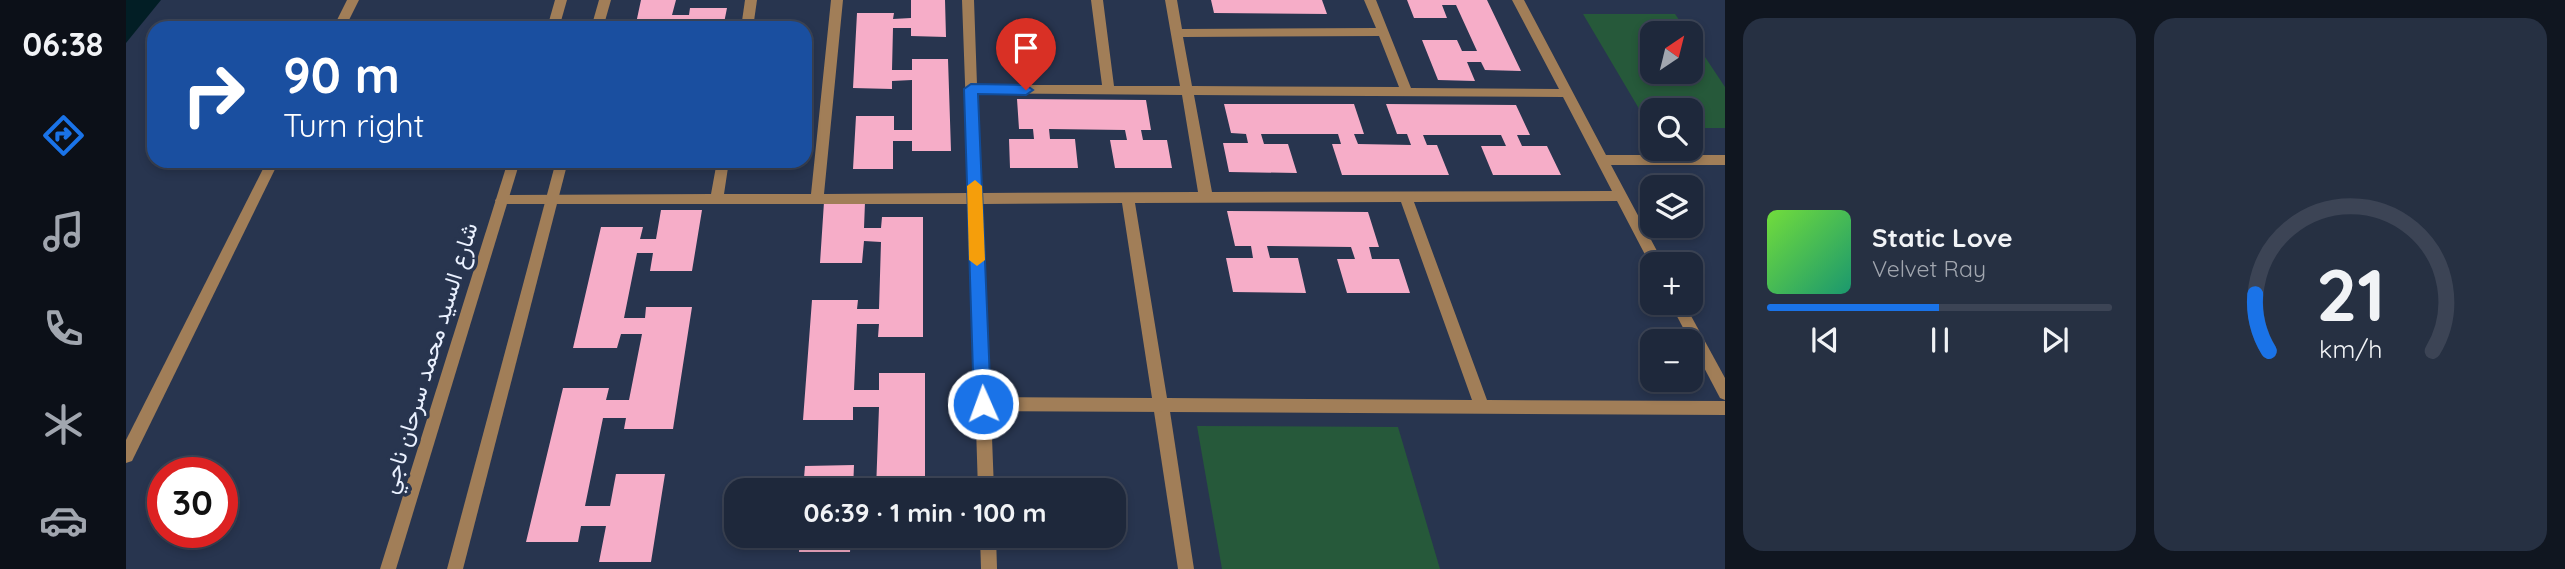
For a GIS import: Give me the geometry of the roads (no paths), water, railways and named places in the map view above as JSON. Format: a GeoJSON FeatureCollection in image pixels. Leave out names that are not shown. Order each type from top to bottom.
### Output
{"type":"FeatureCollection","features":[{"type":"Feature","properties":{"kind":"street"},"geometry":{"type":"LineString","coordinates":[[342,21],[353,0]]}},
{"type":"Feature","properties":{"kind":"street"},"geometry":{"type":"LineString","coordinates":[[555,21],[561,0]]}},
{"type":"Feature","properties":{"kind":"street"},"geometry":{"type":"LineString","coordinates":[[599,21],[605,0]]}},
{"type":"Feature","properties":{"kind":"street"},"geometry":{"type":"LineString","coordinates":[[748,21],[751,0]]}},
{"type":"Feature","properties":{"kind":"street"},"geometry":{"type":"LineString","coordinates":[[817,200],[837,0]]}},
{"type":"Feature","properties":{"kind":"street"},"geometry":{"type":"LineString","coordinates":[[968,0],[986,478]]}},
{"type":"Feature","properties":{"kind":"street"},"geometry":{"type":"LineString","coordinates":[[1097,0],[1109,90]]}},
{"type":"Feature","properties":{"kind":"street"},"geometry":{"type":"LineString","coordinates":[[1171,0],[1206,198]]}},
{"type":"Feature","properties":{"kind":"street"},"geometry":{"type":"LineString","coordinates":[[1370,0],[1408,92]]}},
{"type":"Feature","properties":{"kind":"street"},"geometry":{"type":"LineString","coordinates":[[1518,0],[1651,252]]}},
{"type":"Feature","properties":{"kind":"street"},"geometry":{"type":"LineString","coordinates":[[1177,33],[1383,32]]}},
{"type":"Feature","properties":{"kind":"street"},"geometry":{"type":"LineString","coordinates":[[971,89],[1567,93]]}},
{"type":"Feature","properties":{"kind":"street"},"geometry":{"type":"LineString","coordinates":[[1602,160],[1725,160]]}},
{"type":"Feature","properties":{"kind":"street"},"geometry":{"type":"LineString","coordinates":[[126,456],[270,168]]}},
{"type":"Feature","properties":{"kind":"street","name":"شارع السيد محمد سرحان ناجي"},"geometry":{"type":"LineString","coordinates":[[388,569],[512,168]]}},
{"type":"Feature","properties":{"kind":"street"},"geometry":{"type":"LineString","coordinates":[[455,569],[560,168]]}},
{"type":"Feature","properties":{"kind":"street"},"geometry":{"type":"LineString","coordinates":[[716,200],[722,168]]}},
{"type":"Feature","properties":{"kind":"street"},"geometry":{"type":"LineString","coordinates":[[1406,197],[1482,407]]}},
{"type":"Feature","properties":{"kind":"street"},"geometry":{"type":"LineString","coordinates":[[502,200],[1621,197]]}},
{"type":"Feature","properties":{"kind":"street"},"geometry":{"type":"LineString","coordinates":[[1128,198],[1186,569]]}},
{"type":"Feature","properties":{"kind":"street"},"geometry":{"type":"LineString","coordinates":[[1683,315],[1725,393]]}},
{"type":"Feature","properties":{"kind":"street"},"geometry":{"type":"LineString","coordinates":[[983,404],[1725,408]]}},
{"type":"Feature","properties":{"kind":"street"},"geometry":{"type":"LineString","coordinates":[[988,548],[989,569]]}},
{"type":"Feature","properties":{"kind":"water"},"geometry":{"type":"Polygon","coordinates":[[[126,0],[161,0],[126,43],[126,0]]]}}]}
